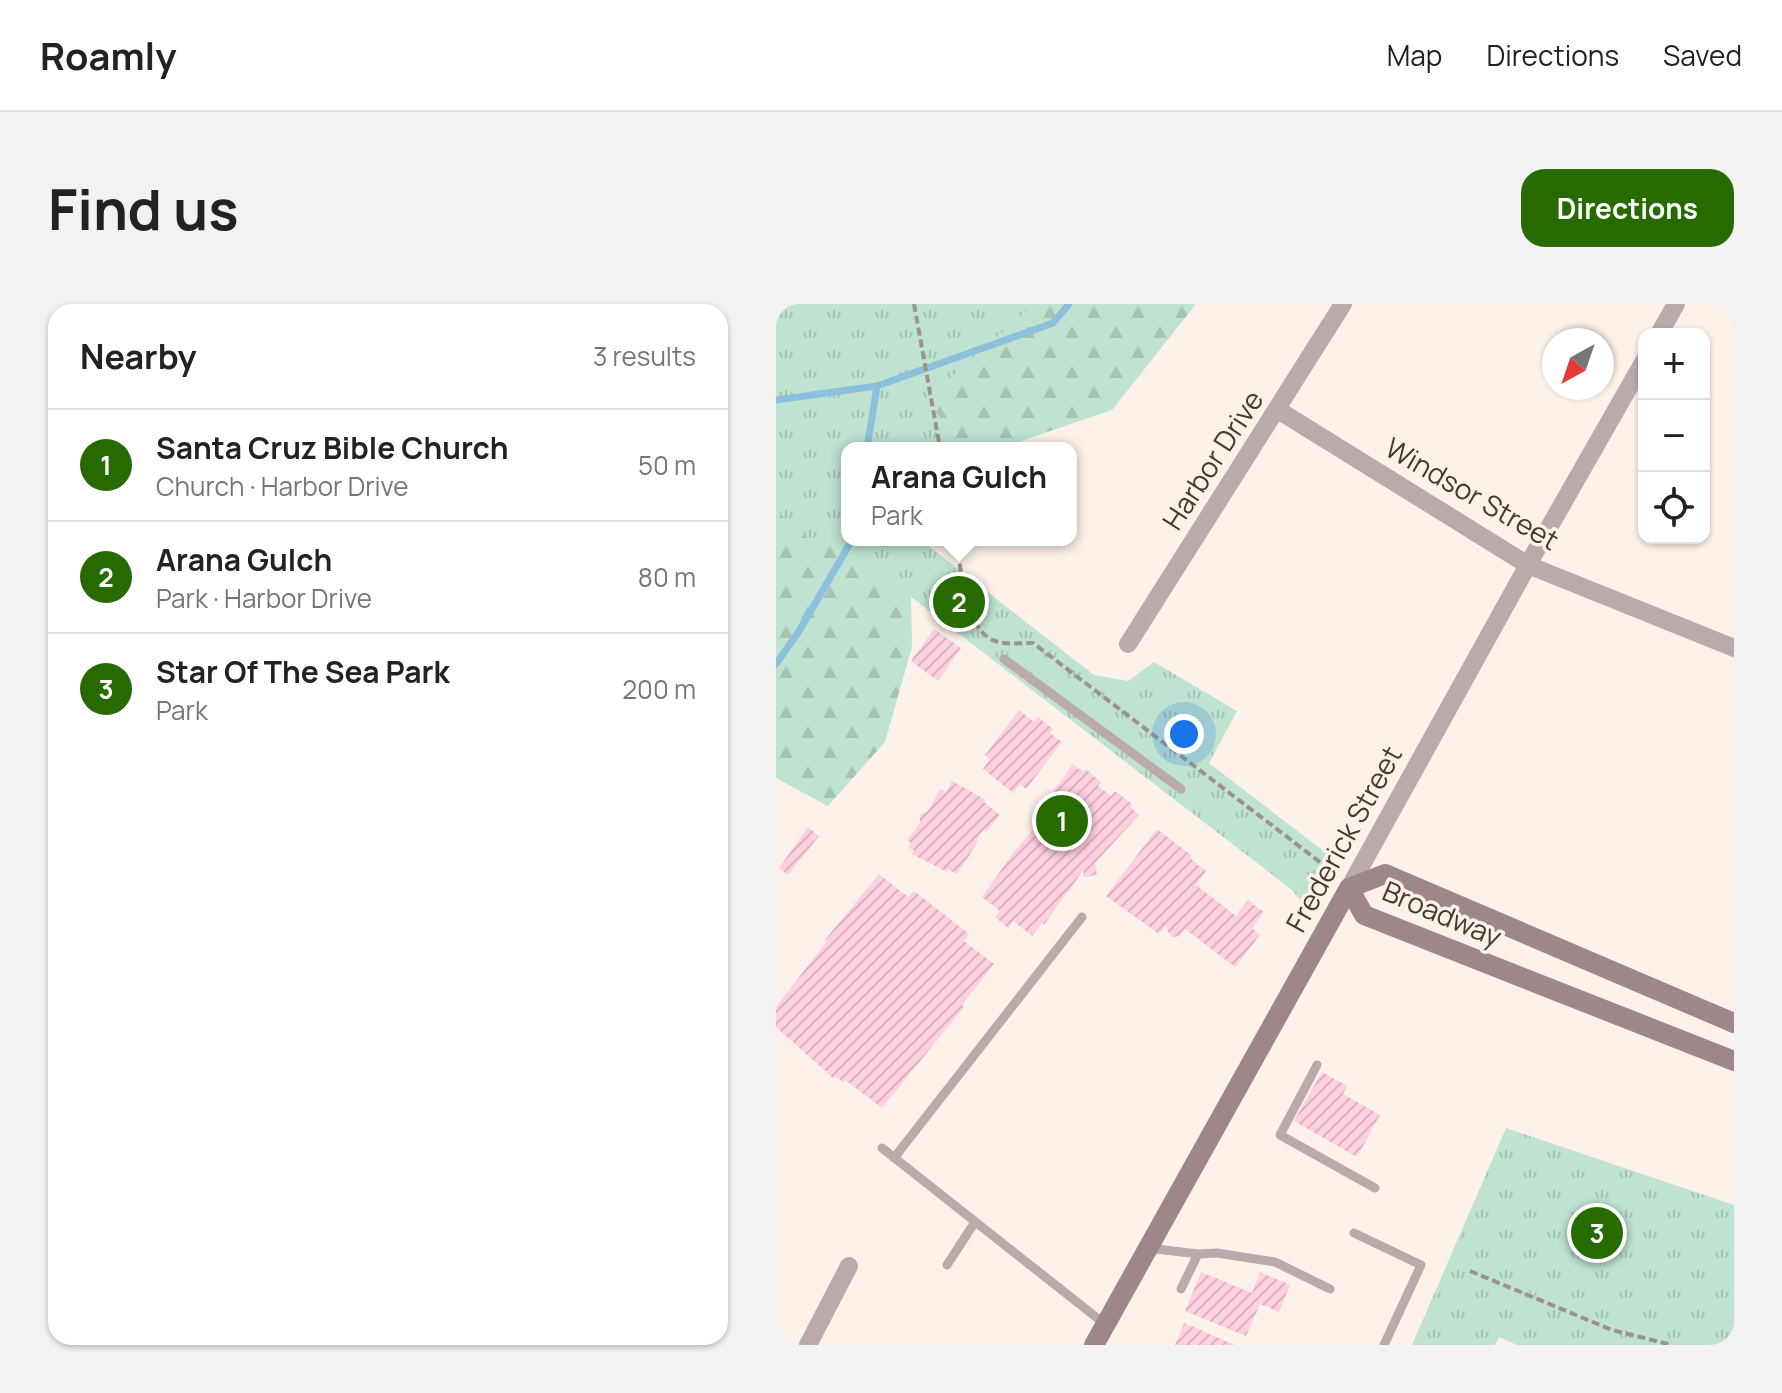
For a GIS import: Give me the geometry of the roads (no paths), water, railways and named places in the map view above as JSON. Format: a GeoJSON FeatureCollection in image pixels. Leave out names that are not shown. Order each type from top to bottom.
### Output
{"type":"FeatureCollection","features":[{"type":"Feature","properties":{"kind":"main road","name":"Broadway"},"geometry":{"type":"LineString","coordinates":[[1734,1023],[1385,874],[1349,888],[1364,915],[1734,1061]]}},
{"type":"Feature","properties":{"kind":"main road","name":"Frederick Street"},"geometry":{"type":"LineString","coordinates":[[1094,1345],[1349,888]]}},
{"type":"Feature","properties":{"kind":"street","name":"Harbor Drive"},"geometry":{"type":"LineString","coordinates":[[1128,644],[1343,304]]}},
{"type":"Feature","properties":{"kind":"street"},"geometry":{"type":"LineString","coordinates":[[1662,328],[1676,304]]}},
{"type":"Feature","properties":{"kind":"street","name":"Frederick Street"},"geometry":{"type":"LineString","coordinates":[[1349,888],[1638,372]]}},
{"type":"Feature","properties":{"kind":"street","name":"Windsor Street"},"geometry":{"type":"LineString","coordinates":[[1278,410],[1528,565],[1734,648]]}},
{"type":"Feature","properties":{"kind":"street"},"geometry":{"type":"LineString","coordinates":[[808,1345],[849,1266]]}},
{"type":"Feature","properties":{"kind":"lane"},"geometry":{"type":"LineString","coordinates":[[1004,659],[1181,789]]}},
{"type":"Feature","properties":{"kind":"lane"},"geometry":{"type":"LineString","coordinates":[[894,1158],[1082,917]]}},
{"type":"Feature","properties":{"kind":"lane"},"geometry":{"type":"LineString","coordinates":[[1317,1065],[1280,1135],[1375,1188]]}},
{"type":"Feature","properties":{"kind":"lane"},"geometry":{"type":"LineString","coordinates":[[882,1148],[1106,1325]]}},
{"type":"Feature","properties":{"kind":"lane"},"geometry":{"type":"LineString","coordinates":[[947,1265],[975,1222]]}},
{"type":"Feature","properties":{"kind":"lane"},"geometry":{"type":"LineString","coordinates":[[1354,1233],[1421,1265],[1384,1345]]}},
{"type":"Feature","properties":{"kind":"lane"},"geometry":{"type":"LineString","coordinates":[[1148,1248],[1217,1253],[1275,1262],[1330,1289]]}},
{"type":"Feature","properties":{"kind":"lane"},"geometry":{"type":"LineString","coordinates":[[1181,1289],[1198,1254]]}},
{"type":"Feature","properties":{"kind":"waterway"},"geometry":{"type":"LineString","coordinates":[[776,400],[877,386],[1053,323],[1069,304]]}},
{"type":"Feature","properties":{"kind":"waterway"},"geometry":{"type":"LineString","coordinates":[[868,442],[877,386]]}},
{"type":"Feature","properties":{"kind":"waterway"},"geometry":{"type":"LineString","coordinates":[[776,664],[849,546]]}},
{"type":"Feature","properties":{"kind":"place","name":"Arana Gulch"},"geometry":{"type":"Point","coordinates":[959,602]}},
{"type":"Feature","properties":{"kind":"place","name":"Santa Cruz Bible Church"},"geometry":{"type":"Point","coordinates":[1062,821]}},
{"type":"Feature","properties":{"kind":"place","name":"Star Of The Sea Park"},"geometry":{"type":"Point","coordinates":[1597,1233]}}]}
